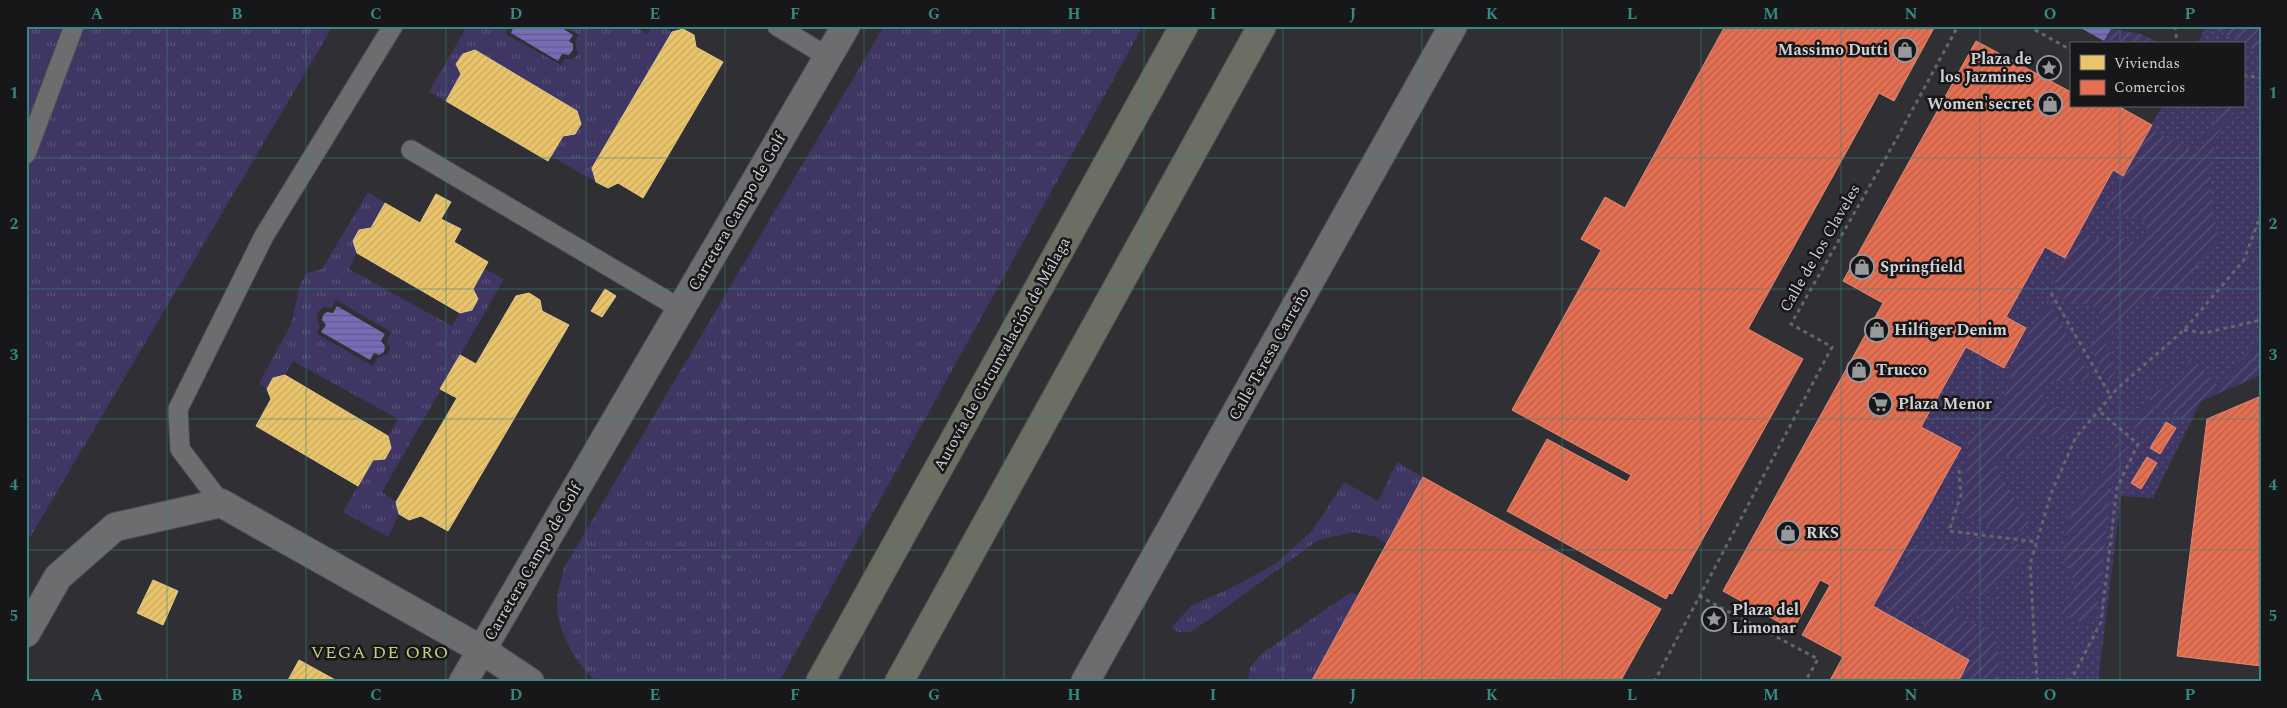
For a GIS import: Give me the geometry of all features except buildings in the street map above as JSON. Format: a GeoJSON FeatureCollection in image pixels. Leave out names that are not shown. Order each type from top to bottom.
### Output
{"type":"FeatureCollection","features":[{"type":"Feature","properties":{"kind":"highway","name":"Autovía de Circunvalación de Málaga"},"geometry":{"type":"LineString","coordinates":[[820,682],[1184,26]]}},
{"type":"Feature","properties":{"kind":"highway"},"geometry":{"type":"LineString","coordinates":[[899,682],[1262,26]]}},
{"type":"Feature","properties":{"kind":"street","name":"Carretera Campo de Golf"},"geometry":{"type":"LineString","coordinates":[[220,503],[482,650],[846,26]]}},
{"type":"Feature","properties":{"kind":"street","name":"Calle Teresa Carreño"},"geometry":{"type":"LineString","coordinates":[[1085,682],[1453,26]]}},
{"type":"Feature","properties":{"kind":"street"},"geometry":{"type":"LineString","coordinates":[[26,633],[58,576],[115,527],[220,503]]}},
{"type":"Feature","properties":{"kind":"street"},"geometry":{"type":"LineString","coordinates":[[463,682],[482,650],[530,682]]}},
{"type":"Feature","properties":{"kind":"lane"},"geometry":{"type":"LineString","coordinates":[[26,154],[74,26]]}},
{"type":"Feature","properties":{"kind":"lane"},"geometry":{"type":"LineString","coordinates":[[220,503],[180,449],[178,409],[264,236],[394,26]]}},
{"type":"Feature","properties":{"kind":"lane"},"geometry":{"type":"LineString","coordinates":[[777,26],[828,57]]}},
{"type":"Feature","properties":{"kind":"lane"},"geometry":{"type":"LineString","coordinates":[[411,150],[680,309]]}},
{"type":"Feature","properties":{"kind":"path","name":"Calle de los Claveles"},"geometry":{"type":"LineString","coordinates":[[1699,596],[1832,346],[1791,324],[1897,138],[1958,26]]}},
{"type":"Feature","properties":{"kind":"path"},"geometry":{"type":"LineString","coordinates":[[2028,26],[2070,49]]}},
{"type":"Feature","properties":{"kind":"path"},"geometry":{"type":"LineString","coordinates":[[2175,26],[2177,42]]}},
{"type":"Feature","properties":{"kind":"path"},"geometry":{"type":"LineString","coordinates":[[2244,75],[2261,78]]}},
{"type":"Feature","properties":{"kind":"path"},"geometry":{"type":"LineString","coordinates":[[2037,682],[2030,564],[2052,491],[2076,438],[2118,388],[2184,330],[2244,260],[2261,214]]}},
{"type":"Feature","properties":{"kind":"path"},"geometry":{"type":"LineString","coordinates":[[2051,292],[2111,397]]}},
{"type":"Feature","properties":{"kind":"path"},"geometry":{"type":"LineString","coordinates":[[2184,330],[2205,333],[2261,320]]}},
{"type":"Feature","properties":{"kind":"path"},"geometry":{"type":"LineString","coordinates":[[2070,682],[2101,622],[2117,488],[2138,444],[2099,411]]}},
{"type":"Feature","properties":{"kind":"path"},"geometry":{"type":"LineString","coordinates":[[1959,470],[1961,495],[1949,531],[2037,542]]}},
{"type":"Feature","properties":{"kind":"path"},"geometry":{"type":"LineString","coordinates":[[1654,682],[1699,596],[1818,659],[1805,682]]}},
{"type":"Feature","properties":{"kind":"green space"},"geometry":{"type":"Polygon","coordinates":[[[26,26],[333,26],[26,544],[26,26]]]}},
{"type":"Feature","properties":{"kind":"green space"},"geometry":{"type":"Polygon","coordinates":[[[467,26],[509,26],[506,34],[561,65],[565,59],[573,59],[578,54],[575,42],[579,35],[565,26],[634,26],[647,34],[652,26],[661,26],[672,32],[592,168],[596,182],[551,156],[563,136],[575,134],[581,124],[577,111],[475,50],[463,54],[456,64],[461,74],[446,101],[429,92],[467,26]]]}},
{"type":"Feature","properties":{"kind":"green space"},"geometry":{"type":"Polygon","coordinates":[[[884,26],[1143,26],[779,682],[598,682],[574,656],[559,621],[557,598],[564,568],[884,26]]]}},
{"type":"Feature","properties":{"kind":"green space"},"geometry":{"type":"Polygon","coordinates":[[[2206,26],[2261,26],[2261,375],[2201,401],[2153,498],[2121,496],[2098,682],[1958,682],[1969,660],[1873,606],[1960,448],[1921,427],[1966,347],[2004,367],[2006,317],[2045,247],[2065,258],[2113,170],[2123,176],[2161,108],[2244,108],[2244,42],[2198,42],[2206,26]]]}},
{"type":"Feature","properties":{"kind":"green space"},"geometry":{"type":"Polygon","coordinates":[[[2210,26],[2257,26],[2261,32],[2261,54],[2244,45],[2244,42],[2239,42],[2210,26]]]}},
{"type":"Feature","properties":{"kind":"green space"},"geometry":{"type":"Polygon","coordinates":[[[2111,29],[2141,34],[2157,42],[2104,42],[2111,29]]]}},
{"type":"Feature","properties":{"kind":"green space"},"geometry":{"type":"Polygon","coordinates":[[[2223,108],[2240,108],[2229,117],[2220,132],[2214,149],[2211,168],[2213,207],[2220,240],[2201,261],[2190,277],[2175,289],[2139,303],[2131,312],[2120,319],[2106,343],[2116,371],[2108,381],[2090,347],[2100,331],[2101,318],[2099,313],[2095,308],[2086,304],[2065,302],[2053,278],[2080,230],[2104,242],[2117,235],[2135,244],[2147,238],[2150,228],[2142,219],[2130,218],[2106,205],[2150,129],[2197,153],[2223,108]]]}},
{"type":"Feature","properties":{"kind":"green space"},"geometry":{"type":"Polygon","coordinates":[[[368,192],[385,203],[371,228],[353,241],[357,253],[349,269],[452,326],[460,313],[472,309],[478,299],[473,289],[485,269],[504,279],[382,492],[396,502],[399,514],[388,537],[343,512],[373,460],[385,458],[391,448],[388,436],[398,419],[293,361],[285,375],[273,378],[267,389],[259,384],[291,324],[300,285],[307,273],[322,269],[368,192]],[[336,300],[331,308],[323,307],[318,312],[317,320],[320,326],[317,334],[373,366],[377,358],[388,354],[390,348],[387,341],[391,332],[336,300]]]}},
{"type":"Feature","properties":{"kind":"green space"},"geometry":{"type":"Polygon","coordinates":[[[2048,301],[2093,380],[2051,381],[2043,389],[2043,400],[2050,407],[2082,412],[2061,440],[2044,433],[2026,439],[2023,460],[2004,455],[1995,460],[1998,472],[2013,495],[2017,508],[2029,520],[2025,532],[1997,529],[1965,516],[1961,504],[1965,488],[1968,442],[1981,423],[2001,405],[2009,385],[2014,358],[2048,301]]]}},
{"type":"Feature","properties":{"kind":"green space"},"geometry":{"type":"Polygon","coordinates":[[[2261,346],[2261,375],[2201,401],[2190,423],[2156,406],[2139,432],[2129,423],[2149,405],[2152,390],[2167,388],[2177,382],[2190,358],[2217,385],[2228,377],[2246,354],[2261,346]]]}},
{"type":"Feature","properties":{"kind":"green space"},"geometry":{"type":"Polygon","coordinates":[[[2117,443],[2129,451],[2112,482],[2097,612],[2085,625],[2058,610],[2070,597],[2074,584],[2071,571],[2062,556],[2069,520],[2082,492],[2102,476],[2117,443]]]}},
{"type":"Feature","properties":{"kind":"green space"},"geometry":{"type":"Polygon","coordinates":[[[1397,462],[1423,477],[1386,543],[1376,537],[1354,532],[1318,540],[1190,632],[1178,632],[1171,628],[1191,606],[1233,587],[1275,564],[1312,531],[1344,482],[1378,501],[1397,462]]]}},
{"type":"Feature","properties":{"kind":"green space"},"geometry":{"type":"Polygon","coordinates":[[[1962,539],[2023,545],[2019,570],[2005,574],[1994,593],[1988,596],[1965,592],[1956,597],[1953,607],[1957,618],[1983,627],[1993,637],[1999,659],[1997,682],[1958,682],[1969,660],[1921,633],[1927,619],[1916,613],[1909,626],[1887,614],[1890,608],[1876,600],[1894,567],[1904,572],[1910,560],[1901,555],[1909,541],[1927,550],[1932,541],[1948,550],[1957,550],[1962,546],[1962,539]]]}},
{"type":"Feature","properties":{"kind":"green space"},"geometry":{"type":"Polygon","coordinates":[[[1351,592],[1358,595],[1311,682],[1248,682],[1250,668],[1261,654],[1351,592]]]}},
{"type":"Feature","properties":{"kind":"shaded area"},"geometry":{"type":"Polygon","coordinates":[[[514,26],[559,26],[573,35],[569,41],[573,44],[573,50],[569,55],[562,54],[558,61],[511,33],[514,26]]]}},
{"type":"Feature","properties":{"kind":"shaded area"},"geometry":{"type":"Polygon","coordinates":[[[2077,26],[2107,26],[2111,29],[2104,41],[2077,26]]]}},
{"type":"Feature","properties":{"kind":"shaded area"},"geometry":{"type":"Polygon","coordinates":[[[337,306],[385,334],[381,341],[385,346],[384,352],[379,355],[374,353],[370,360],[321,332],[326,325],[322,320],[323,315],[327,312],[333,313],[337,306]]]}},
{"type":"Feature","properties":{"kind":"place","name":"Massimo Dutti"},"geometry":{"type":"Point","coordinates":[1905,50]}},
{"type":"Feature","properties":{"kind":"place","name":"Plaza de los Jazmines"},"geometry":{"type":"Point","coordinates":[2049,68]}},
{"type":"Feature","properties":{"kind":"place","name":"Women'secret"},"geometry":{"type":"Point","coordinates":[2050,104]}},
{"type":"Feature","properties":{"kind":"place","name":"Springfield"},"geometry":{"type":"Point","coordinates":[1862,267]}},
{"type":"Feature","properties":{"kind":"place","name":"Hilfiger Denim"},"geometry":{"type":"Point","coordinates":[1877,330]}},
{"type":"Feature","properties":{"kind":"place","name":"Trucco"},"geometry":{"type":"Point","coordinates":[1859,370]}},
{"type":"Feature","properties":{"kind":"place","name":"Plaza Menor"},"geometry":{"type":"Point","coordinates":[1880,404]}},
{"type":"Feature","properties":{"kind":"place","name":"RKS"},"geometry":{"type":"Point","coordinates":[1788,533]}},
{"type":"Feature","properties":{"kind":"place","name":"Plaza del Limonar"},"geometry":{"type":"Point","coordinates":[1714,619]}},
{"type":"Feature","properties":{"kind":"district","name":"VEGA DE ORO"},"geometry":{"type":"Point","coordinates":[380,652]}}]}
